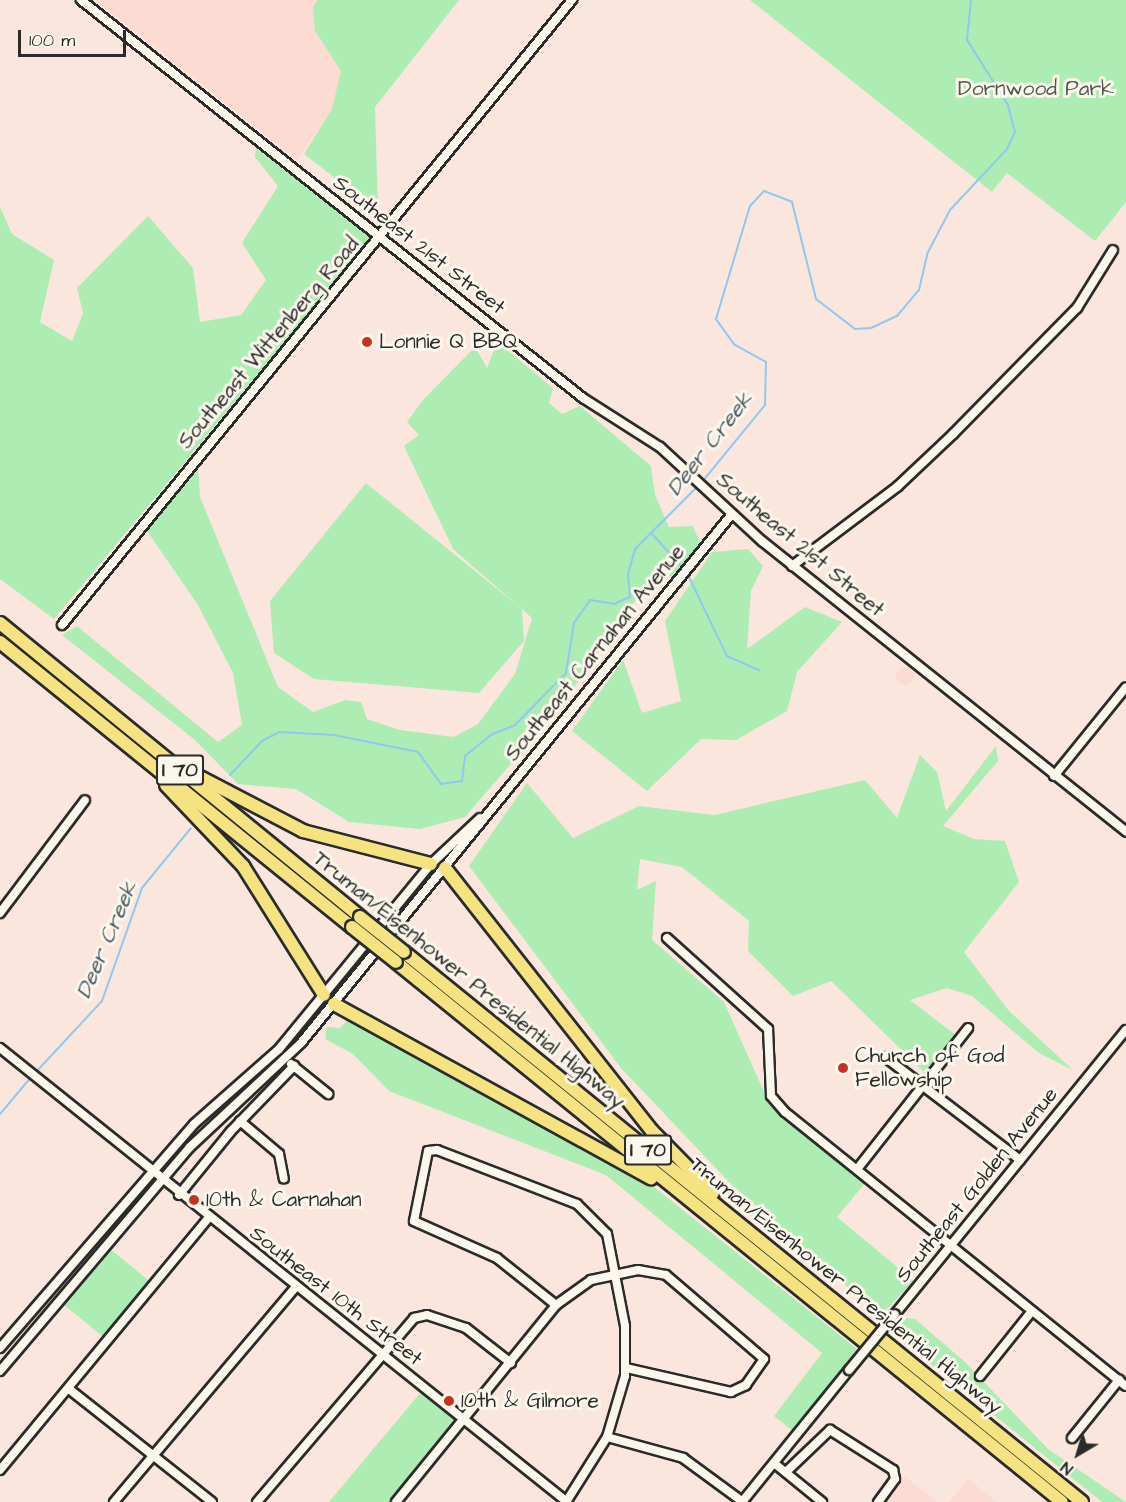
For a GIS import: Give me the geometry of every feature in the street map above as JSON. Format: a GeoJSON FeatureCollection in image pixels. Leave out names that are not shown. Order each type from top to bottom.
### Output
{"type":"FeatureCollection","features":[{"type":"Feature","properties":{"kind":"highway","name":"Truman/Eisenhower Presidential Highway"},"geometry":{"type":"LineString","coordinates":[[0,623],[135,734],[356,922]]}},
{"type":"Feature","properties":{"kind":"highway","name":"Truman/Eisenhower Presidential Highway"},"geometry":{"type":"LineString","coordinates":[[0,642],[792,1267],[1082,1502]]}},
{"type":"Feature","properties":{"kind":"highway"},"geometry":{"type":"LineString","coordinates":[[98,720],[227,845],[261,890],[324,995]]}},
{"type":"Feature","properties":{"kind":"highway"},"geometry":{"type":"LineString","coordinates":[[135,734],[284,824],[430,864]]}},
{"type":"Feature","properties":{"kind":"highway"},"geometry":{"type":"LineString","coordinates":[[445,868],[652,1131],[792,1267]]}},
{"type":"Feature","properties":{"kind":"highway","name":"Truman/Eisenhower Presidential Highway"},"geometry":{"type":"LineString","coordinates":[[400,957],[722,1226],[1062,1502]]}},
{"type":"Feature","properties":{"kind":"highway"},"geometry":{"type":"LineString","coordinates":[[334,1004],[605,1150],[722,1226]]}},
{"type":"Feature","properties":{"kind":"highway"},"geometry":{"type":"LineString","coordinates":[[1014,1463],[1052,1502]]}},
{"type":"Feature","properties":{"kind":"street","name":"Southeast 21st Street"},"geometry":{"type":"LineString","coordinates":[[81,0],[583,398],[687,470],[732,514],[792,566],[1126,832]]}},
{"type":"Feature","properties":{"kind":"street","name":"Southeast Wittenberg Road"},"geometry":{"type":"LineString","coordinates":[[62,625],[572,0]]}},
{"type":"Feature","properties":{"kind":"street"},"geometry":{"type":"LineString","coordinates":[[792,566],[898,486],[953,434],[1077,308],[1113,250]]}},
{"type":"Feature","properties":{"kind":"street","name":"Southeast Carnahan Avenue"},"geometry":{"type":"LineString","coordinates":[[0,1371],[204,1132],[286,1059],[334,1004],[445,868],[485,814],[732,514]]}},
{"type":"Feature","properties":{"kind":"street"},"geometry":{"type":"LineString","coordinates":[[1054,776],[1126,687]]}},
{"type":"Feature","properties":{"kind":"street"},"geometry":{"type":"LineString","coordinates":[[0,913],[85,800]]}},
{"type":"Feature","properties":{"kind":"street","name":"Southeast Carnahan Avenue"},"geometry":{"type":"LineString","coordinates":[[0,1348],[194,1124],[274,1054],[430,864],[485,814]]}},
{"type":"Feature","properties":{"kind":"street"},"geometry":{"type":"LineString","coordinates":[[430,864],[445,868]]}},
{"type":"Feature","properties":{"kind":"street"},"geometry":{"type":"LineString","coordinates":[[667,938],[768,1029],[771,1096],[785,1112],[858,1168],[1032,1312],[1123,1383],[1072,1438]]}},
{"type":"Feature","properties":{"kind":"street"},"geometry":{"type":"LineString","coordinates":[[324,995],[334,1004]]}},
{"type":"Feature","properties":{"kind":"street"},"geometry":{"type":"LineString","coordinates":[[858,1168],[924,1087],[968,1028]]}},
{"type":"Feature","properties":{"kind":"street","name":"Southeast Golden Avenue"},"geometry":{"type":"LineString","coordinates":[[742,1502],[1126,1030]]}},
{"type":"Feature","properties":{"kind":"street","name":"Southeast 10th Street"},"geometry":{"type":"LineString","coordinates":[[0,1048],[160,1181],[566,1502]]}},
{"type":"Feature","properties":{"kind":"street"},"geometry":{"type":"LineString","coordinates":[[885,1057],[1020,1160]]}},
{"type":"Feature","properties":{"kind":"street"},"geometry":{"type":"LineString","coordinates":[[286,1059],[328,1094]]}},
{"type":"Feature","properties":{"kind":"street"},"geometry":{"type":"LineString","coordinates":[[179,1195],[240,1121],[294,1066]]}},
{"type":"Feature","properties":{"kind":"street"},"geometry":{"type":"LineString","coordinates":[[240,1121],[279,1154],[284,1179]]}},
{"type":"Feature","properties":{"kind":"street"},"geometry":{"type":"LineString","coordinates":[[556,1305],[497,1258],[414,1221],[428,1151],[437,1150],[585,1208],[607,1234],[615,1275],[626,1368],[607,1437],[566,1502]]}},
{"type":"Feature","properties":{"kind":"street"},"geometry":{"type":"LineString","coordinates":[[0,1470],[208,1219]]}},
{"type":"Feature","properties":{"kind":"street"},"geometry":{"type":"LineString","coordinates":[[396,1502],[556,1305],[581,1285],[615,1275],[650,1271],[672,1278],[764,1359],[746,1385],[731,1392],[626,1368]]}},
{"type":"Feature","properties":{"kind":"street"},"geometry":{"type":"LineString","coordinates":[[114,1502],[296,1287]]}},
{"type":"Feature","properties":{"kind":"street"},"geometry":{"type":"LineString","coordinates":[[980,1376],[1032,1312]]}},
{"type":"Feature","properties":{"kind":"street"},"geometry":{"type":"LineString","coordinates":[[257,1502],[409,1320],[437,1318],[466,1328],[511,1363]]}},
{"type":"Feature","properties":{"kind":"street"},"geometry":{"type":"LineString","coordinates":[[69,1389],[212,1502]]}},
{"type":"Feature","properties":{"kind":"street"},"geometry":{"type":"LineString","coordinates":[[786,1472],[830,1431],[893,1470],[896,1479],[878,1502]]}},
{"type":"Feature","properties":{"kind":"street"},"geometry":{"type":"LineString","coordinates":[[607,1437],[683,1458],[742,1502]]}},
{"type":"Feature","properties":{"kind":"street"},"geometry":{"type":"LineString","coordinates":[[774,1462],[822,1502]]}},
{"type":"Feature","properties":{"kind":"shaded area"},"geometry":{"type":"Polygon","coordinates":[[[95,0],[318,0],[313,7],[315,31],[342,71],[332,109],[297,160],[95,0]]]}},
{"type":"Feature","properties":{"kind":"shaded area"},"geometry":{"type":"Polygon","coordinates":[[[905,667],[911,670],[914,676],[911,682],[905,685],[899,682],[896,676],[899,670],[905,667]]]}},
{"type":"Feature","properties":{"kind":"shaded area"},"geometry":{"type":"Polygon","coordinates":[[[904,1476],[937,1502],[883,1502],[904,1476]]]}},
{"type":"Feature","properties":{"kind":"shaded area"},"geometry":{"type":"Polygon","coordinates":[[[968,1479],[997,1502],[949,1502],[968,1479]]]}},
{"type":"Feature","properties":{"kind":"green space"},"geometry":{"type":"Polygon","coordinates":[[[318,0],[459,0],[375,107],[378,211],[304,154],[332,109],[341,71],[315,31],[313,7],[318,0]]]}},
{"type":"Feature","properties":{"kind":"green space","name":"Dornwood Park"},"geometry":{"type":"Polygon","coordinates":[[[750,0],[1126,0],[1126,202],[1095,241],[1007,173],[992,192],[750,0]]]}},
{"type":"Feature","properties":{"kind":"green space"},"geometry":{"type":"Polygon","coordinates":[[[256,148],[371,238],[54,619],[0,579],[0,207],[12,234],[54,260],[40,322],[72,341],[83,313],[77,288],[148,216],[193,268],[200,322],[241,315],[266,280],[242,243],[278,186],[255,157],[256,148]]]}},
{"type":"Feature","properties":{"kind":"green space"},"geometry":{"type":"Polygon","coordinates":[[[497,342],[553,388],[549,403],[562,414],[580,406],[651,466],[655,495],[669,527],[693,526],[700,543],[674,575],[652,582],[628,609],[563,703],[465,817],[420,829],[349,822],[296,789],[238,784],[195,740],[62,635],[77,626],[218,742],[242,725],[233,673],[198,605],[147,531],[198,469],[200,497],[278,687],[313,712],[345,700],[361,702],[367,719],[400,730],[454,737],[478,724],[515,674],[532,618],[453,549],[404,446],[419,435],[407,422],[422,401],[475,347],[487,368],[497,342]]]}},
{"type":"Feature","properties":{"kind":"green space"},"geometry":{"type":"Polygon","coordinates":[[[366,483],[522,609],[524,641],[479,693],[314,679],[274,653],[270,601],[366,483]]]}},
{"type":"Feature","properties":{"kind":"green space"},"geometry":{"type":"Polygon","coordinates":[[[748,549],[763,566],[751,591],[747,649],[805,607],[842,622],[797,672],[787,711],[736,740],[701,739],[647,791],[572,731],[623,660],[642,713],[681,701],[665,621],[712,552],[748,549]]]}},
{"type":"Feature","properties":{"kind":"green space"},"geometry":{"type":"Polygon","coordinates":[[[996,746],[998,761],[943,826],[974,839],[1005,841],[1019,882],[964,952],[1009,1011],[1073,1070],[1039,1053],[972,996],[947,988],[910,1000],[957,1036],[924,1072],[831,981],[793,996],[748,951],[749,921],[682,867],[640,859],[637,890],[656,881],[652,940],[724,1002],[769,1103],[865,1183],[837,1217],[914,1281],[880,1316],[729,1182],[621,1068],[469,866],[527,783],[573,838],[639,806],[714,815],[865,780],[897,818],[920,755],[937,772],[946,811],[996,746]]]}},
{"type":"Feature","properties":{"kind":"green space"},"geometry":{"type":"Polygon","coordinates":[[[348,1020],[634,1171],[857,1349],[793,1431],[774,1416],[822,1353],[606,1175],[389,1091],[353,1054],[325,1039],[327,1027],[340,1028],[348,1020]]]}},
{"type":"Feature","properties":{"kind":"green space"},"geometry":{"type":"Polygon","coordinates":[[[109,1248],[153,1284],[107,1340],[63,1304],[109,1248]]]}},
{"type":"Feature","properties":{"kind":"green space"},"geometry":{"type":"Polygon","coordinates":[[[901,1317],[915,1319],[964,1361],[1048,1449],[1126,1502],[1102,1502],[891,1332],[901,1317]]]}},
{"type":"Feature","properties":{"kind":"green space"},"geometry":{"type":"Polygon","coordinates":[[[421,1392],[453,1418],[454,1428],[393,1502],[329,1502],[421,1392]]]}},
{"type":"Feature","properties":{"kind":"waterway","name":"Deer Creek"},"geometry":{"type":"LineString","coordinates":[[702,482],[765,405],[766,362],[734,344],[716,319],[750,206],[764,191],[792,202],[816,299],[855,329],[871,328],[897,316],[919,290],[927,254],[950,210],[1007,149],[1015,132],[1008,105],[967,40],[971,0]]}},
{"type":"Feature","properties":{"kind":"waterway","name":"Deer Creek"},"geometry":{"type":"LineString","coordinates":[[230,775],[262,741],[280,732],[334,735],[418,752],[441,784],[462,781],[465,756],[492,734],[515,725],[566,673],[574,623],[590,600],[614,604],[630,597],[628,574],[635,549],[698,486]]}},
{"type":"Feature","properties":{"kind":"waterway"},"geometry":{"type":"LineString","coordinates":[[652,534],[684,569]]}},
{"type":"Feature","properties":{"kind":"waterway"},"geometry":{"type":"LineString","coordinates":[[687,573],[727,656],[759,670]]}},
{"type":"Feature","properties":{"kind":"waterway","name":"Deer Creek"},"geometry":{"type":"LineString","coordinates":[[36,1072],[102,1001],[142,888],[191,828]]}},
{"type":"Feature","properties":{"kind":"waterway","name":"Deer Creek"},"geometry":{"type":"LineString","coordinates":[[0,1114],[32,1076]]}},
{"type":"Feature","properties":{"kind":"place","name":"Lonnie Q BBQ"},"geometry":{"type":"Point","coordinates":[367,342]}},
{"type":"Feature","properties":{"kind":"place","name":"Church of God Fellowship"},"geometry":{"type":"Point","coordinates":[843,1068]}},
{"type":"Feature","properties":{"kind":"place","name":"10th & Carnahan"},"geometry":{"type":"Point","coordinates":[194,1200]}},
{"type":"Feature","properties":{"kind":"place","name":"10th & Gilmore"},"geometry":{"type":"Point","coordinates":[449,1401]}}]}
